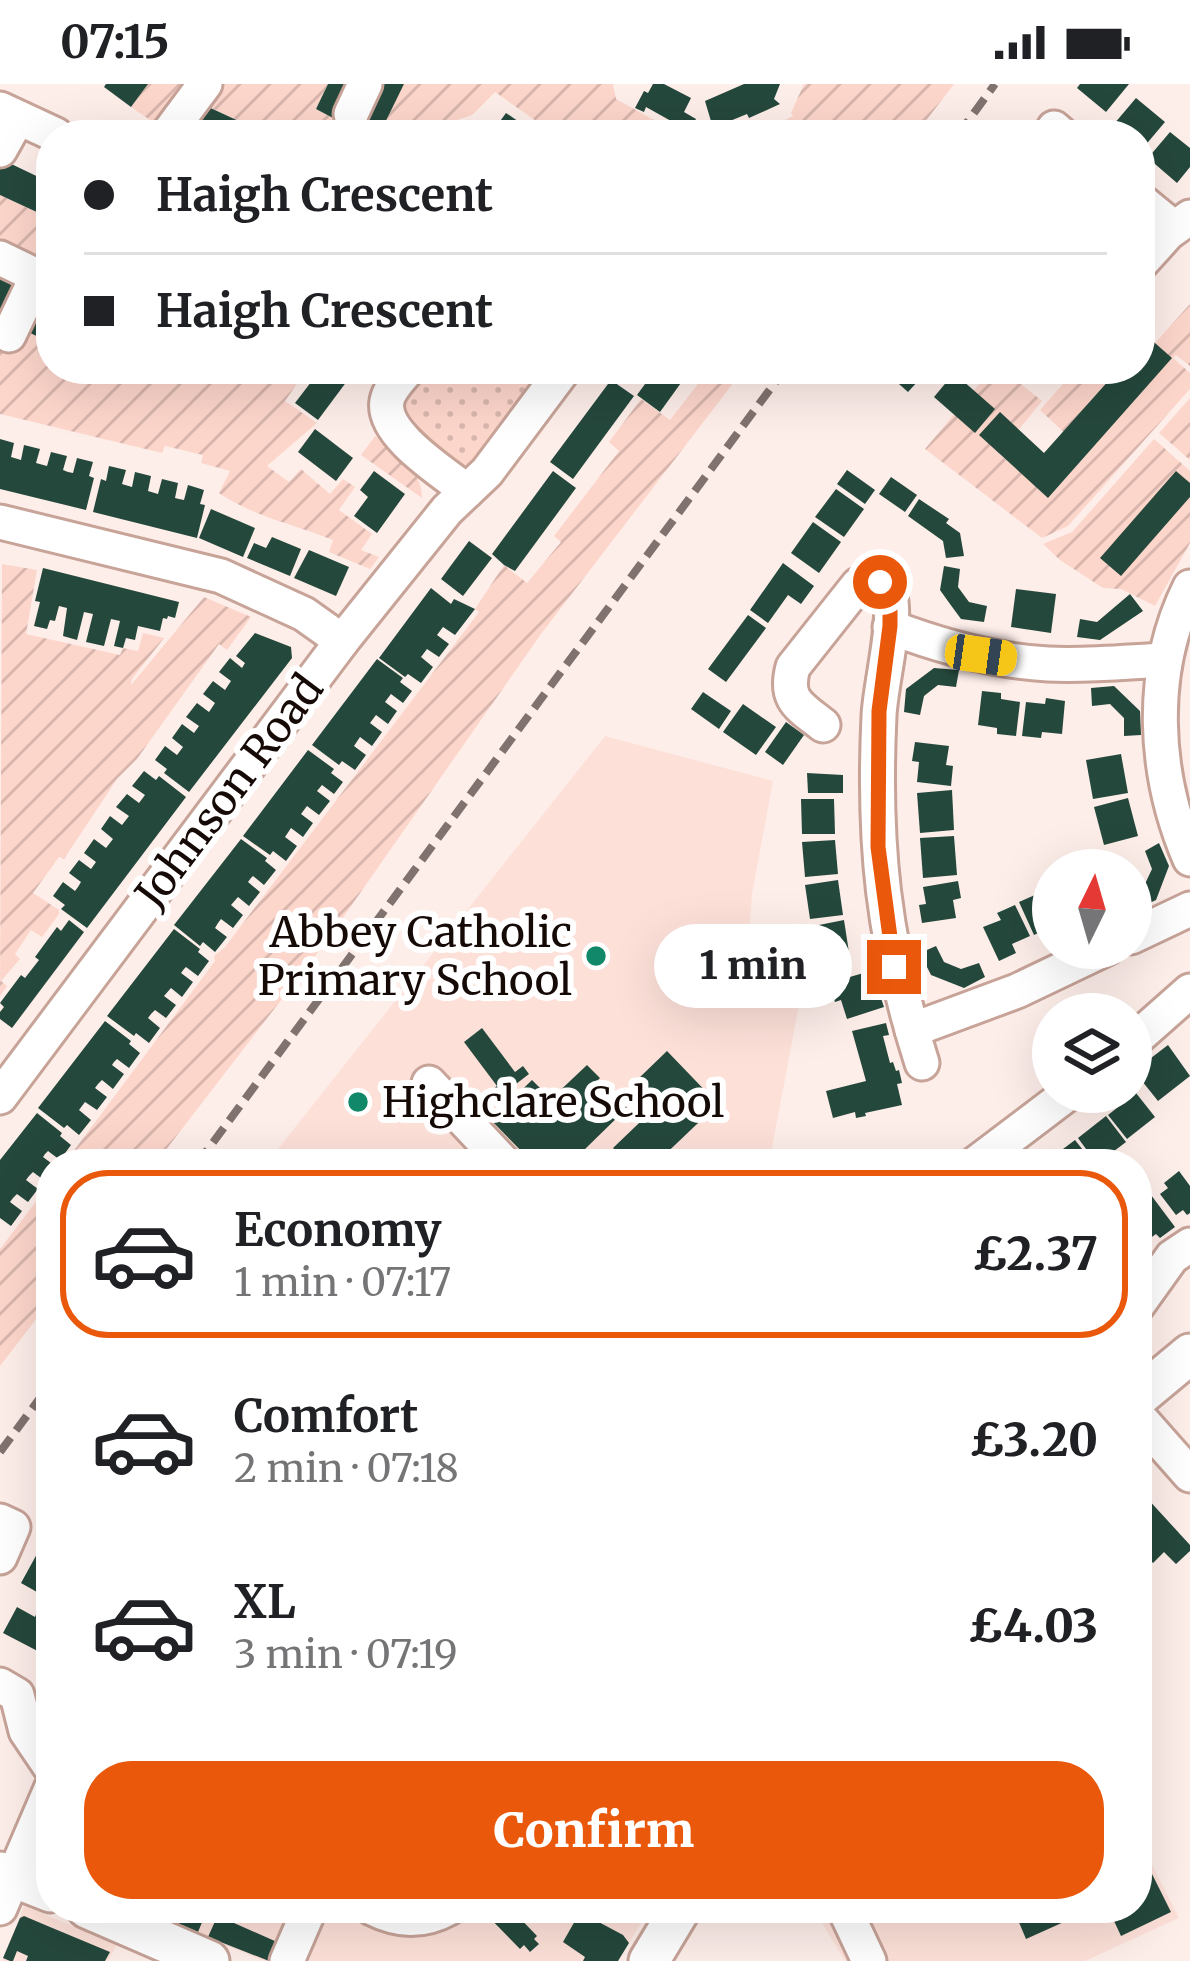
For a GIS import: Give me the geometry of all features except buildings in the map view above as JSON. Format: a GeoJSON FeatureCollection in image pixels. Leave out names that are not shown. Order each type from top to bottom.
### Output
{"type":"FeatureCollection","features":[{"type":"Feature","properties":{"kind":"main road"},"geometry":{"type":"LineString","coordinates":[[1152,1386],[1190,1354]]}},
{"type":"Feature","properties":{"kind":"main road"},"geometry":{"type":"LineString","coordinates":[[5,1886],[36,1890]]}},
{"type":"Feature","properties":{"kind":"main road"},"geometry":{"type":"LineString","coordinates":[[110,1923],[151,1950],[209,1961]]}},
{"type":"Feature","properties":{"kind":"main road"},"geometry":{"type":"LineString","coordinates":[[649,1961],[672,1923]]}},
{"type":"Feature","properties":{"kind":"street"},"geometry":{"type":"LineString","coordinates":[[178,120],[205,84]]}},
{"type":"Feature","properties":{"kind":"street"},"geometry":{"type":"LineString","coordinates":[[0,150],[9,113]]}},
{"type":"Feature","properties":{"kind":"street"},"geometry":{"type":"LineString","coordinates":[[1155,208],[1182,223],[1155,249]]}},
{"type":"Feature","properties":{"kind":"street"},"geometry":{"type":"LineString","coordinates":[[0,258],[36,276]]}},
{"type":"Feature","properties":{"kind":"street"},"geometry":{"type":"LineString","coordinates":[[9,335],[36,278]]}},
{"type":"Feature","properties":{"kind":"street"},"geometry":{"type":"LineString","coordinates":[[396,384],[386,403],[394,431],[467,491]]}},
{"type":"Feature","properties":{"kind":"street","name":"Johnson Road"},"geometry":{"type":"LineString","coordinates":[[0,1096],[342,641],[447,510],[487,472],[553,384]]}},
{"type":"Feature","properties":{"kind":"street"},"geometry":{"type":"LineString","coordinates":[[0,522],[221,576],[304,614],[342,641]]}},
{"type":"Feature","properties":{"kind":"street"},"geometry":{"type":"LineString","coordinates":[[823,725],[793,699],[789,683],[793,667],[858,585],[880,582],[890,596],[890,626],[879,711],[878,847],[894,967],[917,1046],[1063,969]]}},
{"type":"Feature","properties":{"kind":"street"},"geometry":{"type":"LineString","coordinates":[[1190,586],[1176,615],[1164,661],[1160,721],[1176,766],[1182,841],[1190,860]]}},
{"type":"Feature","properties":{"kind":"street"},"geometry":{"type":"LineString","coordinates":[[890,626],[981,655],[1046,664],[1164,661]]}},
{"type":"Feature","properties":{"kind":"street"},"geometry":{"type":"LineString","coordinates":[[1152,927],[1190,909]]}},
{"type":"Feature","properties":{"kind":"street"},"geometry":{"type":"LineString","coordinates":[[1152,1024],[1190,991]]}},
{"type":"Feature","properties":{"kind":"street"},"geometry":{"type":"LineString","coordinates":[[429,1083],[491,1149]]}},
{"type":"Feature","properties":{"kind":"street"},"geometry":{"type":"LineString","coordinates":[[996,1149],[1043,1113]]}},
{"type":"Feature","properties":{"kind":"street"},"geometry":{"type":"LineString","coordinates":[[1152,1285],[1172,1258],[1190,1245]]}},
{"type":"Feature","properties":{"kind":"street"},"geometry":{"type":"LineString","coordinates":[[1152,1432],[1190,1475]]}},
{"type":"Feature","properties":{"kind":"street"},"geometry":{"type":"LineString","coordinates":[[0,1521],[13,1527],[0,1557]]}},
{"type":"Feature","properties":{"kind":"street"},"geometry":{"type":"LineString","coordinates":[[0,1684],[17,1695],[26,1731],[36,1746]]}},
{"type":"Feature","properties":{"kind":"street"},"geometry":{"type":"LineString","coordinates":[[5,1886],[36,1821]]}},
{"type":"Feature","properties":{"kind":"street"},"geometry":{"type":"LineString","coordinates":[[287,1961],[303,1923]]}},
{"type":"Feature","properties":{"kind":"street"},"geometry":{"type":"LineString","coordinates":[[851,1923],[869,1961]]}},
{"type":"Feature","properties":{"kind":"shaded area"},"geometry":{"type":"Polygon","coordinates":[[[148,84],[194,84],[168,120],[150,120],[131,107],[148,84]]]}},
{"type":"Feature","properties":{"kind":"shaded area"},"geometry":{"type":"Polygon","coordinates":[[[215,84],[328,84],[316,109],[333,118],[237,120],[205,105],[215,84]]]}},
{"type":"Feature","properties":{"kind":"shaded area"},"geometry":{"type":"Polygon","coordinates":[[[404,84],[613,84],[616,99],[654,120],[535,120],[495,92],[472,115],[457,120],[386,120],[404,84]]]}},
{"type":"Feature","properties":{"kind":"shaded area"},"geometry":{"type":"Polygon","coordinates":[[[804,84],[954,84],[926,120],[785,120],[804,84]]]}},
{"type":"Feature","properties":{"kind":"shaded area"},"geometry":{"type":"Polygon","coordinates":[[[0,195],[36,212],[36,264],[0,248],[0,195]]]}},
{"type":"Feature","properties":{"kind":"shaded area"},"geometry":{"type":"Polygon","coordinates":[[[1190,304],[1190,366],[1176,355],[1173,358],[1190,373],[1190,389],[1068,526],[1042,538],[925,449],[979,384],[1021,384],[1042,401],[999,454],[1049,497],[1087,454],[1040,410],[1063,384],[1155,384],[1155,343],[1190,304]]]}},
{"type":"Feature","properties":{"kind":"shaded area"},"geometry":{"type":"Polygon","coordinates":[[[26,331],[36,336],[36,384],[297,384],[285,401],[317,423],[267,466],[289,482],[301,469],[330,494],[343,479],[355,487],[339,510],[372,534],[361,550],[379,557],[370,569],[329,552],[333,540],[232,501],[219,493],[230,471],[201,463],[203,455],[165,446],[162,453],[0,414],[0,343],[20,347],[26,331]]]}},
{"type":"Feature","properties":{"kind":"shaded area"},"geometry":{"type":"Polygon","coordinates":[[[410,384],[543,384],[476,466],[446,459],[403,426],[399,399],[410,384]]]}},
{"type":"Feature","properties":{"kind":"shaded area"},"geometry":{"type":"Polygon","coordinates":[[[698,384],[733,384],[541,634],[328,939],[167,1149],[75,1149],[215,961],[214,956],[479,612],[475,609],[504,565],[527,583],[561,542],[554,536],[619,451],[609,442],[641,399],[670,420],[698,384]]]}},
{"type":"Feature","properties":{"kind":"shaded area"},"geometry":{"type":"Polygon","coordinates":[[[1190,398],[1190,460],[1159,433],[1190,398]]]}},
{"type":"Feature","properties":{"kind":"shaded area"},"geometry":{"type":"Polygon","coordinates":[[[375,436],[413,470],[422,498],[361,455],[375,436]]]}},
{"type":"Feature","properties":{"kind":"shaded area"},"geometry":{"type":"Polygon","coordinates":[[[1154,439],[1190,471],[1190,543],[1155,606],[1121,589],[1103,588],[1043,544],[1072,532],[1154,439]]]}},
{"type":"Feature","properties":{"kind":"shaded area"},"geometry":{"type":"Polygon","coordinates":[[[2,564],[37,570],[26,634],[120,655],[123,648],[138,651],[143,633],[164,638],[131,685],[204,597],[251,617],[227,650],[219,644],[137,759],[117,779],[64,859],[59,857],[33,893],[59,914],[42,937],[31,930],[15,954],[20,959],[1,981],[7,986],[0,996],[2,564]]]}},
{"type":"Feature","properties":{"kind":"shaded area","name":"Abbey Catholic Primary School"},"geometry":{"type":"Polygon","coordinates":[[[605,736],[773,781],[752,894],[749,939],[801,994],[772,1149],[278,1149],[605,736]]]}},
{"type":"Feature","properties":{"kind":"shaded area"},"geometry":{"type":"Polygon","coordinates":[[[36,1202],[36,1319],[0,1366],[0,1249],[36,1202]]]}},
{"type":"Feature","properties":{"kind":"shaded area"},"geometry":{"type":"Polygon","coordinates":[[[1152,1865],[1179,1918],[1085,1961],[845,1961],[822,1923],[1152,1923],[1152,1865]]]}},
{"type":"Feature","properties":{"kind":"shaded area"},"geometry":{"type":"Polygon","coordinates":[[[24,1906],[36,1911],[36,1923],[66,1923],[117,1944],[108,1961],[2,1961],[24,1906]]]}},
{"type":"Feature","properties":{"kind":"shaded area"},"geometry":{"type":"Polygon","coordinates":[[[172,1923],[641,1923],[618,1961],[264,1961],[172,1923]]]}},
{"type":"Feature","properties":{"kind":"railway"},"geometry":{"type":"LineString","coordinates":[[969,120],[995,84]]}},
{"type":"Feature","properties":{"kind":"railway"},"geometry":{"type":"LineString","coordinates":[[208,1149],[774,384]]}},
{"type":"Feature","properties":{"kind":"railway"},"geometry":{"type":"LineString","coordinates":[[0,1452],[36,1403]]}},
{"type":"Feature","properties":{"kind":"place","name":"Abbey Catholic Primary School"},"geometry":{"type":"Point","coordinates":[596,956]}},
{"type":"Feature","properties":{"kind":"place","name":"Highclare School"},"geometry":{"type":"Point","coordinates":[358,1102]}},
{"type":"Feature","properties":{"kind":"route"},"geometry":{"type":"LineString","coordinates":[[880,582],[890,596],[890,626],[879,711],[876,803],[883,901],[894,967]]}}]}
